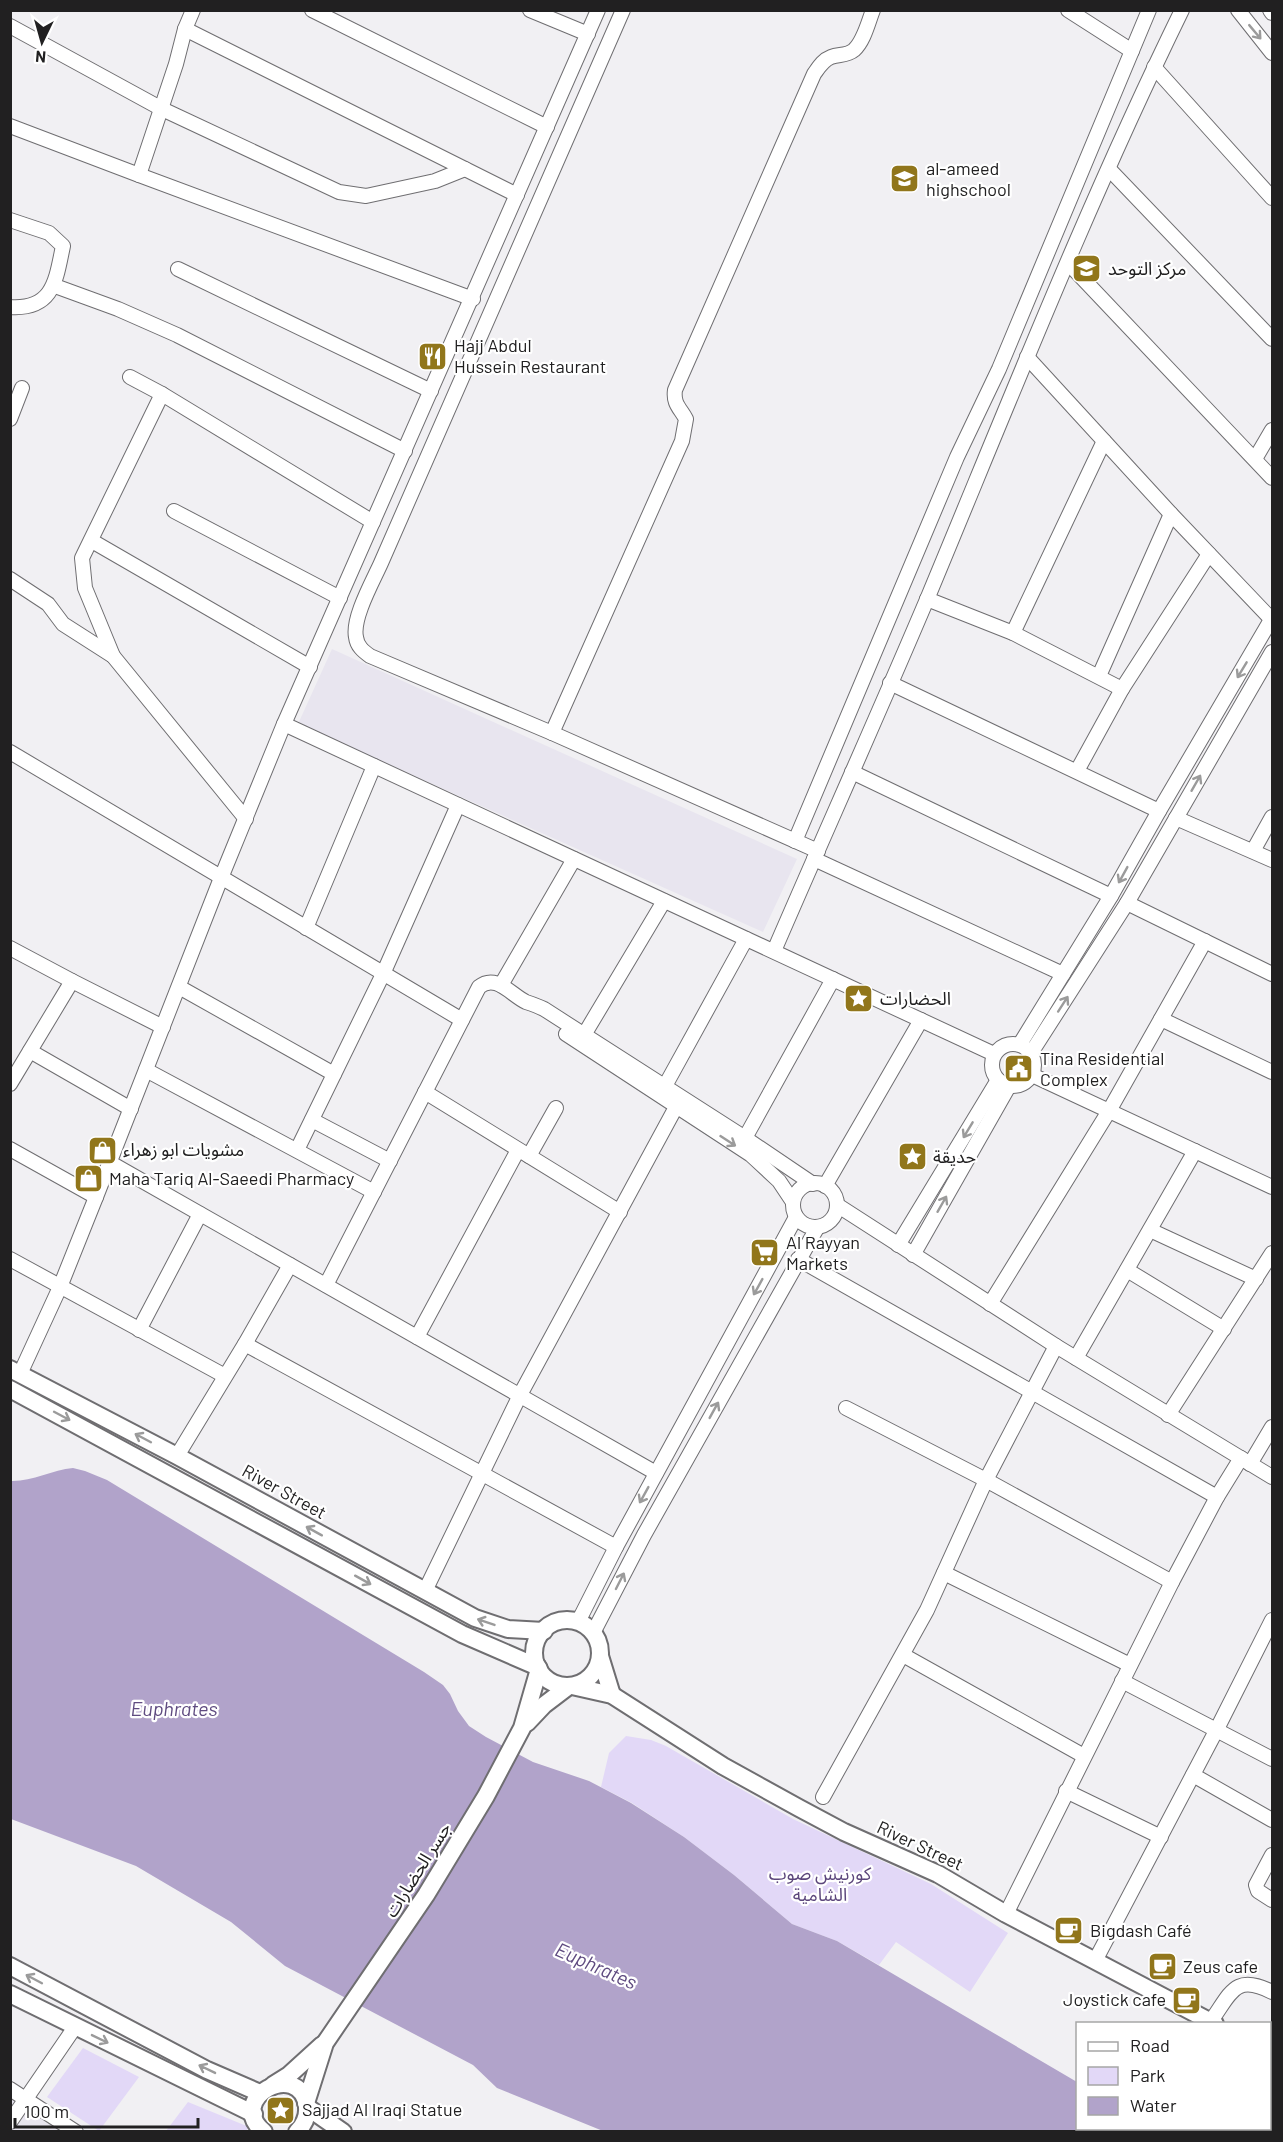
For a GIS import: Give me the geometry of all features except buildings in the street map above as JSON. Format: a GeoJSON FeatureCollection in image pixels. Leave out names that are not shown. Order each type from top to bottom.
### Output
{"type":"FeatureCollection","features":[{"type":"Feature","properties":{"kind":"main road","name":"River Street"},"geometry":{"type":"LineString","coordinates":[[15,1371],[486,1622],[520,1630],[544,1630]]}},
{"type":"Feature","properties":{"kind":"main road"},"geometry":{"type":"LineString","coordinates":[[10,1389],[462,1634],[538,1668],[551,1682],[570,1686]]}},
{"type":"Feature","properties":{"kind":"main road"},"geometry":{"type":"LineString","coordinates":[[241,1513],[251,1497]]}},
{"type":"Feature","properties":{"kind":"main road"},"geometry":{"type":"LineString","coordinates":[[522,1728],[538,1668],[535,1656],[536,1645],[544,1630],[560,1622],[578,1622],[593,1633],[599,1644],[600,1656],[612,1695]]}},
{"type":"Feature","properties":{"kind":"main road"},"geometry":{"type":"LineString","coordinates":[[522,1728],[543,1705],[570,1686],[584,1682],[591,1676],[600,1656]]}},
{"type":"Feature","properties":{"kind":"main road","name":"River Street"},"geometry":{"type":"LineString","coordinates":[[570,1686],[612,1695],[761,1787],[844,1832],[938,1874],[1006,1914],[1213,2022]]}},
{"type":"Feature","properties":{"kind":"main road","name":"جسر الحضارات"},"geometry":{"type":"LineString","coordinates":[[325,2043],[394,1944],[457,1846],[522,1728]]}},
{"type":"Feature","properties":{"kind":"main road"},"geometry":{"type":"LineString","coordinates":[[10,1966],[207,2070],[266,2089],[289,2085],[297,2089],[306,2105],[343,2132]]}},
{"type":"Feature","properties":{"kind":"main road"},"geometry":{"type":"LineString","coordinates":[[10,1994],[257,2125]]}},
{"type":"Feature","properties":{"kind":"main road"},"geometry":{"type":"LineString","coordinates":[[257,2125],[254,2107],[266,2089],[289,2075],[325,2043]]}},
{"type":"Feature","properties":{"kind":"main road"},"geometry":{"type":"LineString","coordinates":[[297,2132],[305,2122],[306,2105],[325,2043]]}},
{"type":"Feature","properties":{"kind":"street"},"geometry":{"type":"LineString","coordinates":[[139,176],[176,64],[184,29],[193,10]]}},
{"type":"Feature","properties":{"kind":"street"},"geometry":{"type":"LineString","coordinates":[[312,10],[547,127]]}},
{"type":"Feature","properties":{"kind":"street"},"geometry":{"type":"LineString","coordinates":[[530,10],[588,34]]}},
{"type":"Feature","properties":{"kind":"street"},"geometry":{"type":"LineString","coordinates":[[15,1371],[60,1287],[284,724],[473,299],[598,10]]}},
{"type":"Feature","properties":{"kind":"street"},"geometry":{"type":"LineString","coordinates":[[622,10],[381,563],[356,625],[357,644],[370,656],[795,840],[816,855],[1063,974]]}},
{"type":"Feature","properties":{"kind":"street"},"geometry":{"type":"LineString","coordinates":[[552,733],[682,441],[686,419],[676,407],[673,398],[675,390],[781,148],[814,74],[830,57],[854,51],[873,10]]}},
{"type":"Feature","properties":{"kind":"street"},"geometry":{"type":"LineString","coordinates":[[1068,10],[1132,51]]}},
{"type":"Feature","properties":{"kind":"street"},"geometry":{"type":"LineString","coordinates":[[795,840],[957,457],[999,369],[1149,10]]}},
{"type":"Feature","properties":{"kind":"street"},"geometry":{"type":"LineString","coordinates":[[774,951],[927,599],[1027,357],[1154,66],[1182,10]]}},
{"type":"Feature","properties":{"kind":"street"},"geometry":{"type":"LineString","coordinates":[[1238,10],[1272,53]]}},
{"type":"Feature","properties":{"kind":"street"},"geometry":{"type":"LineString","coordinates":[[10,26],[162,109],[339,192],[366,196],[435,182],[465,169]]}},
{"type":"Feature","properties":{"kind":"street"},"geometry":{"type":"LineString","coordinates":[[184,29],[517,195]]}},
{"type":"Feature","properties":{"kind":"street"},"geometry":{"type":"LineString","coordinates":[[1154,66],[1272,198]]}},
{"type":"Feature","properties":{"kind":"street"},"geometry":{"type":"LineString","coordinates":[[10,126],[473,299]]}},
{"type":"Feature","properties":{"kind":"street"},"geometry":{"type":"LineString","coordinates":[[1109,169],[1272,339]]}},
{"type":"Feature","properties":{"kind":"street"},"geometry":{"type":"LineString","coordinates":[[10,220],[50,233],[63,246],[54,285],[45,297],[33,305],[20,308],[10,307]]}},
{"type":"Feature","properties":{"kind":"street"},"geometry":{"type":"LineString","coordinates":[[1068,263],[1272,478]]}},
{"type":"Feature","properties":{"kind":"street"},"geometry":{"type":"LineString","coordinates":[[178,269],[431,391]]}},
{"type":"Feature","properties":{"kind":"street"},"geometry":{"type":"LineString","coordinates":[[54,285],[118,309],[177,335],[405,451]]}},
{"type":"Feature","properties":{"kind":"street"},"geometry":{"type":"LineString","coordinates":[[1025,1048],[1063,974],[1272,619],[1171,514],[1027,357]]}},
{"type":"Feature","properties":{"kind":"street"},"geometry":{"type":"LineString","coordinates":[[130,377],[373,522]]}},
{"type":"Feature","properties":{"kind":"street"},"geometry":{"type":"LineString","coordinates":[[10,419],[22,388]]}},
{"type":"Feature","properties":{"kind":"street"},"geometry":{"type":"LineString","coordinates":[[112,656],[85,588],[82,558],[162,394]]}},
{"type":"Feature","properties":{"kind":"street"},"geometry":{"type":"LineString","coordinates":[[1255,459],[1272,430]]}},
{"type":"Feature","properties":{"kind":"street"},"geometry":{"type":"LineString","coordinates":[[1013,633],[1104,441]]}},
{"type":"Feature","properties":{"kind":"street"},"geometry":{"type":"LineString","coordinates":[[174,511],[340,598]]}},
{"type":"Feature","properties":{"kind":"street"},"geometry":{"type":"LineString","coordinates":[[1099,676],[1171,514]]}},
{"type":"Feature","properties":{"kind":"street"},"geometry":{"type":"LineString","coordinates":[[92,541],[310,668]]}},
{"type":"Feature","properties":{"kind":"street"},"geometry":{"type":"LineString","coordinates":[[359,554],[381,563]]}},
{"type":"Feature","properties":{"kind":"street"},"geometry":{"type":"LineString","coordinates":[[1077,771],[1122,689],[1209,554]]}},
{"type":"Feature","properties":{"kind":"street"},"geometry":{"type":"LineString","coordinates":[[10,579],[48,604],[63,624],[112,656],[246,819]]}},
{"type":"Feature","properties":{"kind":"street"},"geometry":{"type":"LineString","coordinates":[[927,599],[1013,633],[1122,689]]}},
{"type":"Feature","properties":{"kind":"street"},"geometry":{"type":"LineString","coordinates":[[1025,1048],[1127,903],[1272,652]]}},
{"type":"Feature","properties":{"kind":"street"},"geometry":{"type":"LineString","coordinates":[[890,683],[1159,810]]}},
{"type":"Feature","properties":{"kind":"street"},"geometry":{"type":"LineString","coordinates":[[1229,691],[1246,698]]}},
{"type":"Feature","properties":{"kind":"street"},"geometry":{"type":"LineString","coordinates":[[284,724],[994,1054]]}},
{"type":"Feature","properties":{"kind":"street"},"geometry":{"type":"LineString","coordinates":[[10,752],[462,1020]]}},
{"type":"Feature","properties":{"kind":"street"},"geometry":{"type":"LineString","coordinates":[[306,928],[374,766]]}},
{"type":"Feature","properties":{"kind":"street"},"geometry":{"type":"LineString","coordinates":[[852,772],[1111,896]]}},
{"type":"Feature","properties":{"kind":"street"},"geometry":{"type":"LineString","coordinates":[[297,1150],[384,974],[458,805]]}},
{"type":"Feature","properties":{"kind":"street"},"geometry":{"type":"LineString","coordinates":[[1253,851],[1272,817]]}},
{"type":"Feature","properties":{"kind":"street"},"geometry":{"type":"LineString","coordinates":[[1176,818],[1272,860]]}},
{"type":"Feature","properties":{"kind":"street"},"geometry":{"type":"LineString","coordinates":[[1136,850],[1152,859]]}},
{"type":"Feature","properties":{"kind":"street"},"geometry":{"type":"LineString","coordinates":[[501,985],[574,859]]}},
{"type":"Feature","properties":{"kind":"street"},"geometry":{"type":"LineString","coordinates":[[584,1035],[664,901]]}},
{"type":"Feature","properties":{"kind":"street"},"geometry":{"type":"LineString","coordinates":[[1127,903],[1272,974]]}},
{"type":"Feature","properties":{"kind":"street"},"geometry":{"type":"LineString","coordinates":[[665,1086],[746,939]]}},
{"type":"Feature","properties":{"kind":"street"},"geometry":{"type":"LineString","coordinates":[[990,1304],[1109,1111],[1205,941]]}},
{"type":"Feature","properties":{"kind":"street"},"geometry":{"type":"LineString","coordinates":[[10,948],[163,1027]]}},
{"type":"Feature","properties":{"kind":"street"},"geometry":{"type":"LineString","coordinates":[[745,1138],[833,979]]}},
{"type":"Feature","properties":{"kind":"street"},"geometry":{"type":"LineString","coordinates":[[10,1084],[72,981]]}},
{"type":"Feature","properties":{"kind":"street"},"geometry":{"type":"LineString","coordinates":[[326,1285],[479,987],[489,982],[501,985],[525,1001],[544,1009],[833,1194],[837,1205],[834,1216],[817,1228],[798,1259],[644,1535],[593,1633]]}},
{"type":"Feature","properties":{"kind":"street"},"geometry":{"type":"LineString","coordinates":[[178,987],[334,1074]]}},
{"type":"Feature","properties":{"kind":"street"},"geometry":{"type":"LineString","coordinates":[[525,1001],[539,1017],[761,1163],[779,1181],[793,1202],[796,1217],[807,1226],[817,1228]]}},
{"type":"Feature","properties":{"kind":"street"},"geometry":{"type":"LineString","coordinates":[[1161,1019],[1272,1072]]}},
{"type":"Feature","properties":{"kind":"street"},"geometry":{"type":"LineString","coordinates":[[793,1202],[801,1188],[819,1185],[921,1020]]}},
{"type":"Feature","properties":{"kind":"street"},"geometry":{"type":"LineString","coordinates":[[1005,1045],[1025,1048],[1034,1060],[1032,1075],[1022,1084],[1004,1083],[991,1068],[994,1054],[1005,1045]]}},
{"type":"Feature","properties":{"kind":"street"},"geometry":{"type":"LineString","coordinates":[[30,1051],[131,1109]]}},
{"type":"Feature","properties":{"kind":"street"},"geometry":{"type":"LineString","coordinates":[[146,1070],[374,1192]]}},
{"type":"Feature","properties":{"kind":"street"},"geometry":{"type":"LineString","coordinates":[[1032,1075],[1272,1187]]}},
{"type":"Feature","properties":{"kind":"street"},"geometry":{"type":"LineString","coordinates":[[898,1245],[1004,1083]]}},
{"type":"Feature","properties":{"kind":"street"},"geometry":{"type":"LineString","coordinates":[[913,1255],[1004,1083]]}},
{"type":"Feature","properties":{"kind":"street"},"geometry":{"type":"LineString","coordinates":[[425,1092],[620,1212]]}},
{"type":"Feature","properties":{"kind":"street"},"geometry":{"type":"LineString","coordinates":[[425,1591],[520,1395],[676,1107]]}},
{"type":"Feature","properties":{"kind":"street"},"geometry":{"type":"LineString","coordinates":[[417,1337],[524,1153],[556,1108]]}},
{"type":"Feature","properties":{"kind":"street"},"geometry":{"type":"LineString","coordinates":[[312,1120],[390,1161]]}},
{"type":"Feature","properties":{"kind":"street"},"geometry":{"type":"LineString","coordinates":[[10,1149],[96,1197]]}},
{"type":"Feature","properties":{"kind":"street"},"geometry":{"type":"LineString","coordinates":[[1076,1358],[1196,1151]]}},
{"type":"Feature","properties":{"kind":"street"},"geometry":{"type":"LineString","coordinates":[[109,1162],[656,1473]]}},
{"type":"Feature","properties":{"kind":"street"},"geometry":{"type":"LineString","coordinates":[[837,1205],[1056,1346],[1272,1477]]}},
{"type":"Feature","properties":{"kind":"street"},"geometry":{"type":"LineString","coordinates":[[139,1330],[200,1214]]}},
{"type":"Feature","properties":{"kind":"street"},"geometry":{"type":"LineString","coordinates":[[578,1622],[616,1547],[796,1217]]}},
{"type":"Feature","properties":{"kind":"street"},"geometry":{"type":"LineString","coordinates":[[1150,1230],[1256,1279]]}},
{"type":"Feature","properties":{"kind":"street"},"geometry":{"type":"LineString","coordinates":[[1168,1414],[1272,1252]]}},
{"type":"Feature","properties":{"kind":"street"},"geometry":{"type":"LineString","coordinates":[[10,1259],[225,1376]]}},
{"type":"Feature","properties":{"kind":"street"},"geometry":{"type":"LineString","coordinates":[[798,1259],[1217,1497]]}},
{"type":"Feature","properties":{"kind":"street"},"geometry":{"type":"LineString","coordinates":[[177,1456],[290,1265]]}},
{"type":"Feature","properties":{"kind":"street"},"geometry":{"type":"LineString","coordinates":[[1127,1270],[1224,1329]]}},
{"type":"Feature","properties":{"kind":"street"},"geometry":{"type":"LineString","coordinates":[[245,1344],[616,1547]]}},
{"type":"Feature","properties":{"kind":"street"},"geometry":{"type":"LineString","coordinates":[[823,1797],[903,1655],[944,1573],[986,1480],[1056,1346]]}},
{"type":"Feature","properties":{"kind":"street"},"geometry":{"type":"LineString","coordinates":[[846,1408],[986,1480],[1172,1582]]}},
{"type":"Feature","properties":{"kind":"street"},"geometry":{"type":"LineString","coordinates":[[1006,1914],[1066,1791],[1217,1497],[1272,1427]]}},
{"type":"Feature","properties":{"kind":"street"},"geometry":{"type":"LineString","coordinates":[[944,1573],[1130,1665]]}},
{"type":"Feature","properties":{"kind":"street"},"geometry":{"type":"LineString","coordinates":[[1095,1961],[1271,1627]]}},
{"type":"Feature","properties":{"kind":"street"},"geometry":{"type":"LineString","coordinates":[[903,1655],[1084,1756]]}},
{"type":"Feature","properties":{"kind":"street"},"geometry":{"type":"LineString","coordinates":[[1122,1681],[1272,1759]]}},
{"type":"Feature","properties":{"kind":"street"},"geometry":{"type":"LineString","coordinates":[[1192,1775],[1272,1820]]}},
{"type":"Feature","properties":{"kind":"street"},"geometry":{"type":"LineString","coordinates":[[1066,1791],[1161,1837]]}},
{"type":"Feature","properties":{"kind":"street"},"geometry":{"type":"LineString","coordinates":[[1272,1855],[1256,1885],[1258,1891],[1272,1900]]}},
{"type":"Feature","properties":{"kind":"street"},"geometry":{"type":"LineString","coordinates":[[1213,2022],[1239,1985],[1257,1984],[1272,1992]]}},
{"type":"Feature","properties":{"kind":"street"},"geometry":{"type":"LineString","coordinates":[[10,2122],[75,2027]]}},
{"type":"Feature","properties":{"kind":"street"},"geometry":{"type":"LineString","coordinates":[[10,2089],[76,2132]]}},
{"type":"Feature","properties":{"kind":"shaded area"},"geometry":{"type":"Polygon","coordinates":[[[332,649],[797,859],[763,932],[298,724],[332,649]]]}},
{"type":"Feature","properties":{"kind":"shaded area"},"geometry":{"type":"Polygon","coordinates":[[[11,2096],[65,2131],[11,2131],[11,2096]]]}},
{"type":"Feature","properties":{"kind":"green space","name":"كورنيش صوب الشامية"},"geometry":{"type":"Polygon","coordinates":[[[626,1736],[651,1740],[666,1746],[793,1819],[931,1884],[1008,1933],[970,1992],[896,1942],[879,1965],[837,1941],[792,1924],[684,1837],[632,1803],[601,1787],[609,1753],[626,1736]]]}},
{"type":"Feature","properties":{"kind":"green space"},"geometry":{"type":"Polygon","coordinates":[[[83,2048],[139,2077],[99,2131],[47,2097],[83,2048]]]}},
{"type":"Feature","properties":{"kind":"green space"},"geometry":{"type":"Polygon","coordinates":[[[188,2102],[249,2127],[246,2131],[166,2131],[188,2102]]]}},
{"type":"Feature","properties":{"kind":"water","name":"Euphrates"},"geometry":{"type":"Polygon","coordinates":[[[73,1468],[107,1480],[424,1672],[443,1685],[469,1726],[486,1737],[533,1762],[589,1781],[631,1803],[684,1837],[792,1924],[837,1941],[1076,2081],[1076,2130],[1174,2131],[603,2131],[497,2088],[473,2065],[285,1966],[231,1922],[136,1866],[11,1819],[10,1481],[26,1480],[73,1468]]]}},
{"type":"Feature","properties":{"kind":"place","name":"al-ameed highschool"},"geometry":{"type":"Point","coordinates":[905,179]}},
{"type":"Feature","properties":{"kind":"place","name":"مركز التوحد"},"geometry":{"type":"Point","coordinates":[1087,269]}},
{"type":"Feature","properties":{"kind":"place","name":"Hajj Abdul Hussein Restaurant"},"geometry":{"type":"Point","coordinates":[433,356]}},
{"type":"Feature","properties":{"kind":"place","name":"الحضارات"},"geometry":{"type":"Point","coordinates":[859,999]}},
{"type":"Feature","properties":{"kind":"place","name":"Tina Residential Complex"},"geometry":{"type":"Point","coordinates":[1019,1069]}},
{"type":"Feature","properties":{"kind":"place","name":"مشويات ابو زهراء"},"geometry":{"type":"Point","coordinates":[102,1150]}},
{"type":"Feature","properties":{"kind":"place","name":"حديقة"},"geometry":{"type":"Point","coordinates":[912,1157]}},
{"type":"Feature","properties":{"kind":"place","name":"Maha Tariq Al-Saeedi Pharmacy"},"geometry":{"type":"Point","coordinates":[88,1179]}},
{"type":"Feature","properties":{"kind":"place","name":"Al Rayyan Markets"},"geometry":{"type":"Point","coordinates":[765,1253]}},
{"type":"Feature","properties":{"kind":"place","name":"Bigdash Café"},"geometry":{"type":"Point","coordinates":[1069,1931]}},
{"type":"Feature","properties":{"kind":"place","name":"Zeus cafe"},"geometry":{"type":"Point","coordinates":[1162,1967]}},
{"type":"Feature","properties":{"kind":"place","name":"Joystick cafe"},"geometry":{"type":"Point","coordinates":[1187,2000]}},
{"type":"Feature","properties":{"kind":"place","name":"Sajjad Al Iraqi Statue"},"geometry":{"type":"Point","coordinates":[281,2110]}}]}
